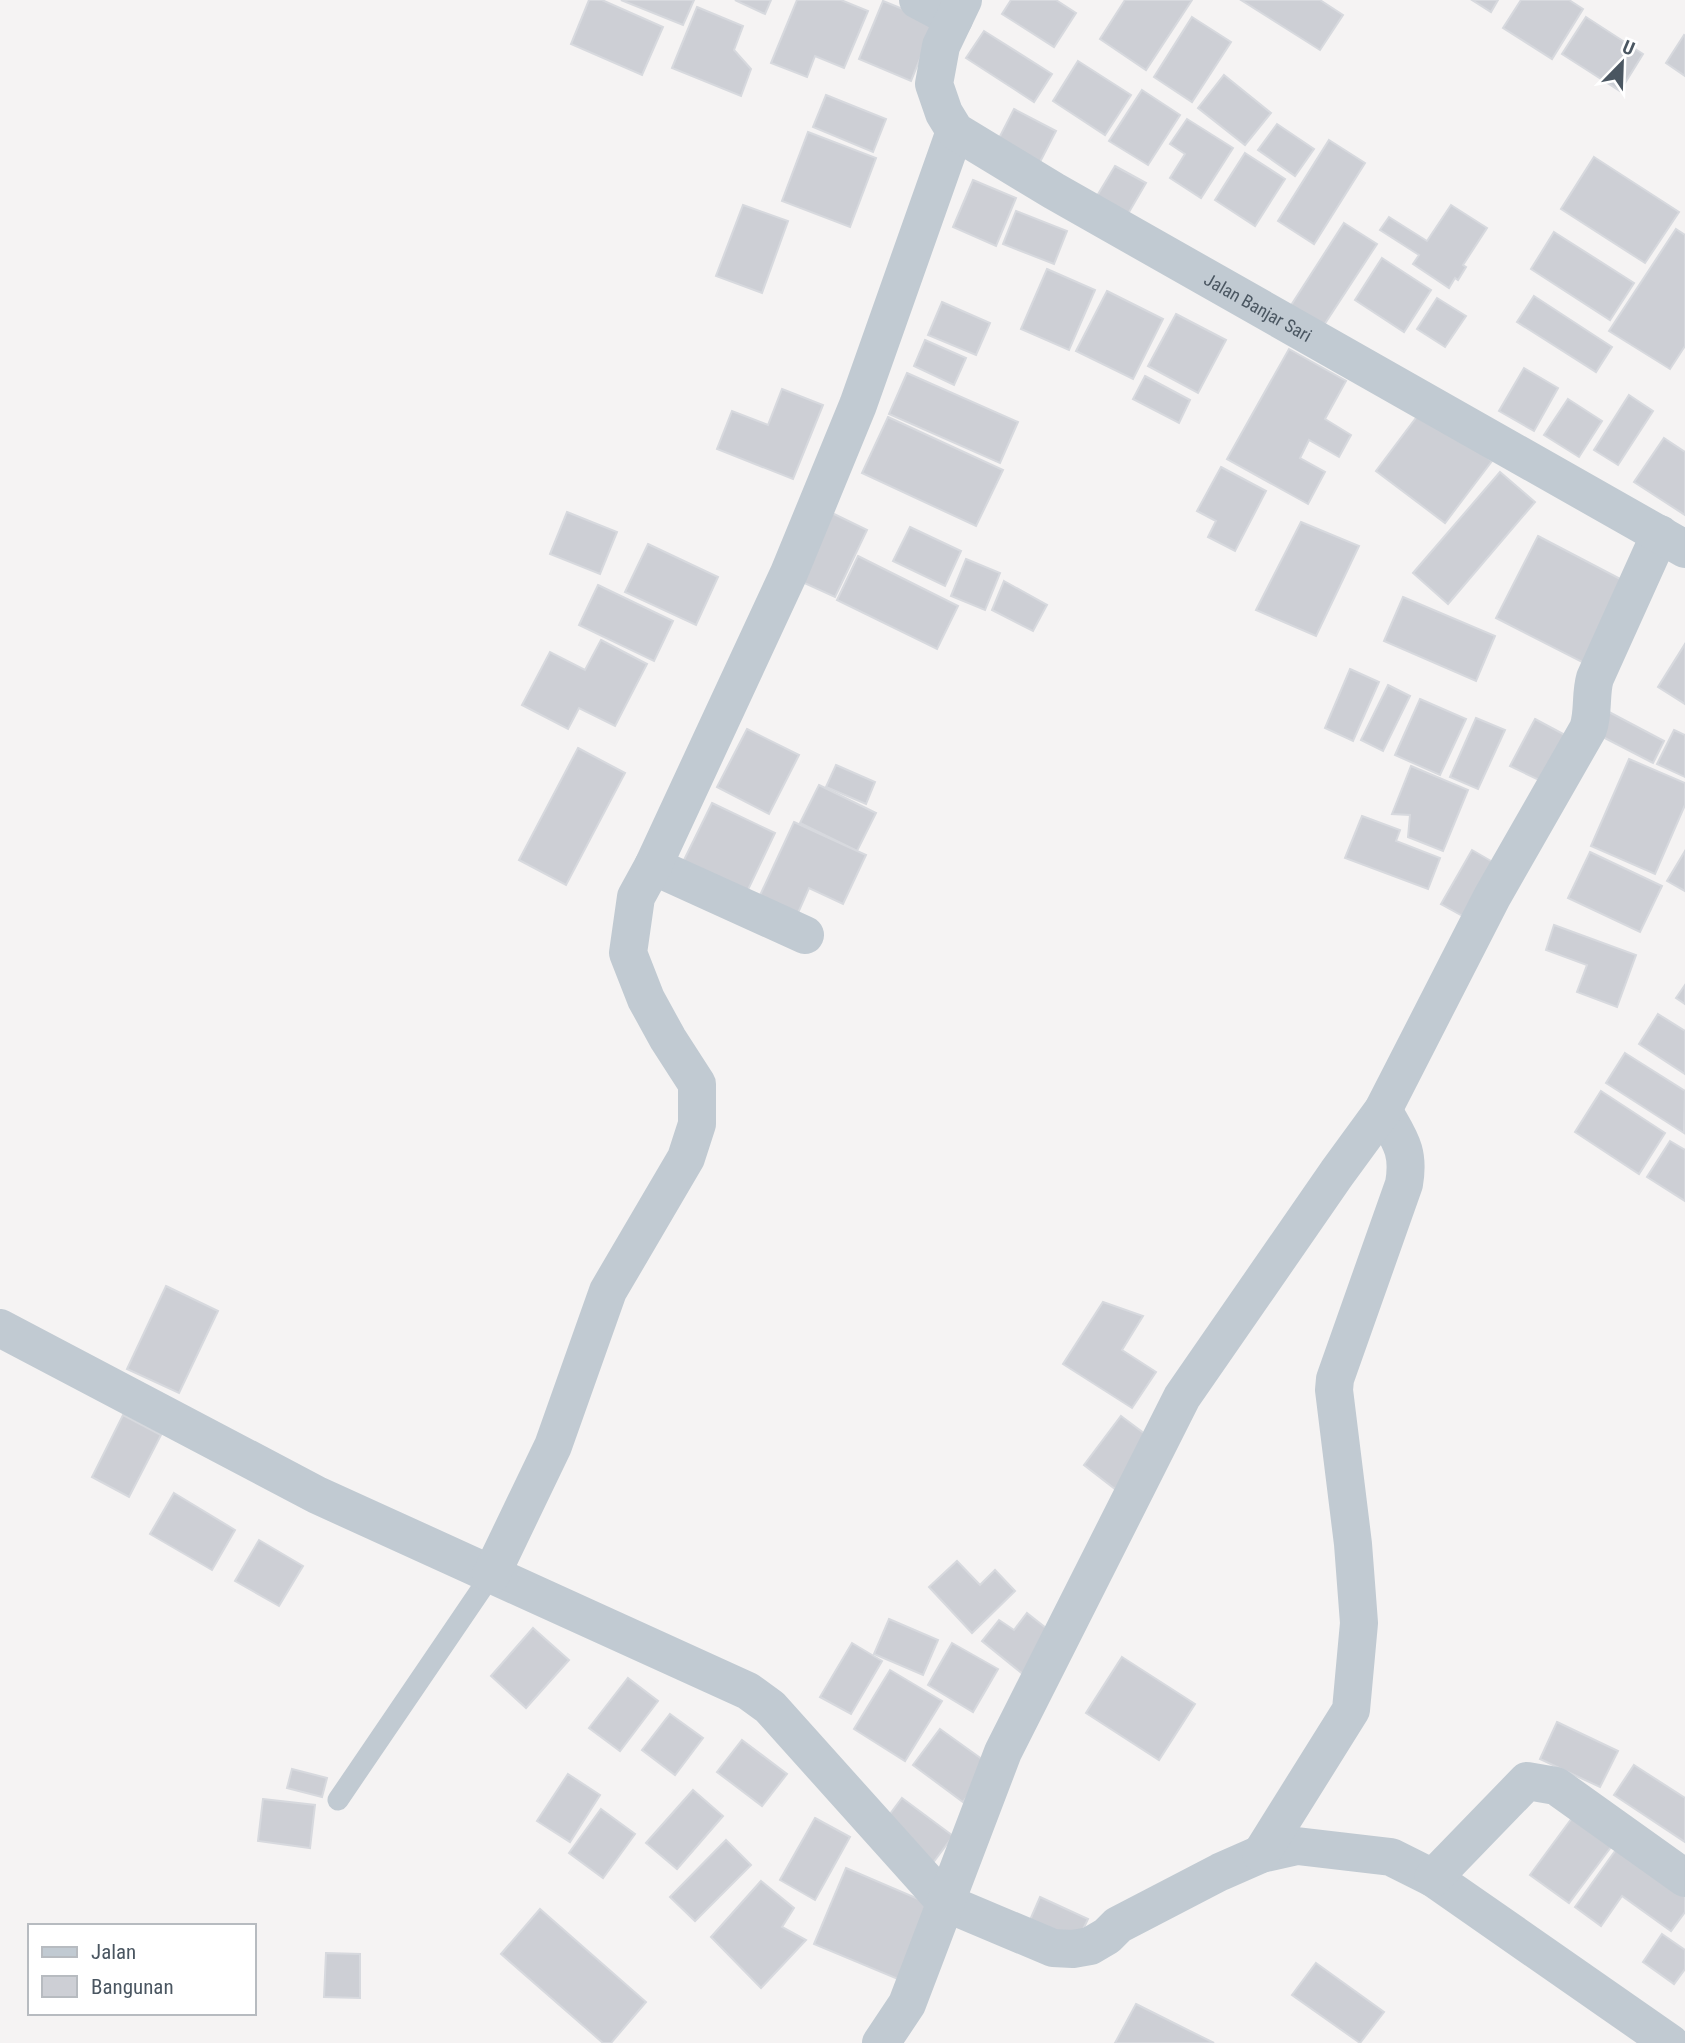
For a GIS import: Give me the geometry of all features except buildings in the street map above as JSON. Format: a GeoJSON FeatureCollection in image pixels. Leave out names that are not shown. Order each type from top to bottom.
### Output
{"type":"FeatureCollection","features":[{"type":"Feature","properties":{"kind":"street"},"geometry":{"type":"LineString","coordinates":[[491,1575],[554,1446],[608,1291],[686,1158],[697,1124],[697,1084],[646,999],[628,953],[636,897],[653,866],[789,573],[858,405],[955,131],[944,113],[934,84],[942,46],[959,10],[918,0]]}},
{"type":"Feature","properties":{"kind":"street","name":"Jalan Banjar Sari"},"geometry":{"type":"LineString","coordinates":[[955,131],[1054,191],[1672,542]]}},
{"type":"Feature","properties":{"kind":"street"},"geometry":{"type":"LineString","coordinates":[[881,2043],[907,2004],[1003,1752],[1182,1397],[1383,1110],[1492,897],[1588,729],[1592,717],[1592,688],[1595,678],[1672,542]]}},
{"type":"Feature","properties":{"kind":"street"},"geometry":{"type":"LineString","coordinates":[[653,866],[805,935]]}},
{"type":"Feature","properties":{"kind":"street"},"geometry":{"type":"LineString","coordinates":[[1261,1854],[1351,1710],[1359,1623],[1353,1544],[1334,1390],[1335,1379],[1404,1184],[1407,1165],[1404,1149],[1383,1110]]}},
{"type":"Feature","properties":{"kind":"street"},"geometry":{"type":"LineString","coordinates":[[0,1328],[317,1495],[748,1691],[770,1707],[946,1903],[1053,1948],[1073,1949],[1090,1946],[1107,1936],[1118,1925],[1220,1872],[1261,1854],[1297,1846],[1391,1857],[1433,1878],[1670,2043]]}},
{"type":"Feature","properties":{"kind":"street"},"geometry":{"type":"LineString","coordinates":[[1433,1878],[1527,1781],[1556,1786],[1685,1878]]}},
{"type":"Feature","properties":{"kind":"lane"},"geometry":{"type":"LineString","coordinates":[[338,1800],[491,1575]]}}]}
